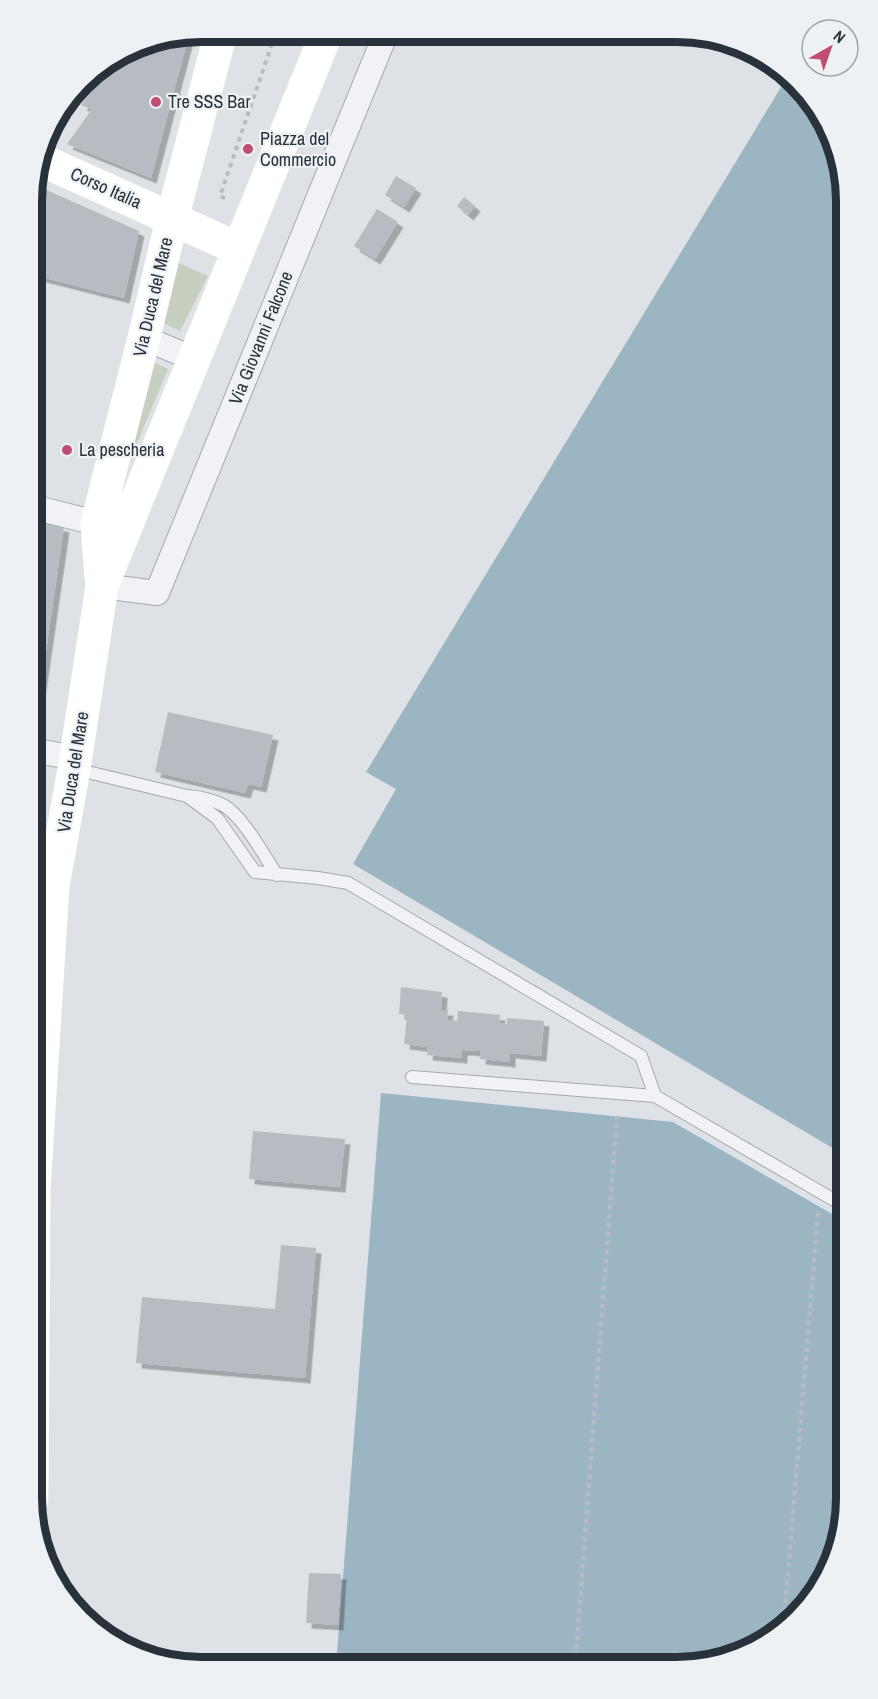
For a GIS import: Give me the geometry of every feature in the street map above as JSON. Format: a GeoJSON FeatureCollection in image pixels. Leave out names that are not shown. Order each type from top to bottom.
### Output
{"type":"FeatureCollection","features":[{"type":"Feature","properties":{"kind":"street","name":"Via Duca del Mare"},"geometry":{"type":"LineString","coordinates":[[42,907],[53,886],[144,338],[172,219],[218,42]]}},
{"type":"Feature","properties":{"kind":"street","name":"Via Duca del Mare"},"geometry":{"type":"LineString","coordinates":[[111,527],[194,359],[323,42]]}},
{"type":"Feature","properties":{"kind":"street","name":"Via Giovanni Falcone"},"geometry":{"type":"LineString","coordinates":[[102,586],[156,593],[382,42]]}},
{"type":"Feature","properties":{"kind":"street","name":"Corso Italia"},"geometry":{"type":"LineString","coordinates":[[47,162],[239,249]]}},
{"type":"Feature","properties":{"kind":"street"},"geometry":{"type":"LineString","coordinates":[[144,338],[194,359]]}},
{"type":"Feature","properties":{"kind":"street"},"geometry":{"type":"LineString","coordinates":[[42,509],[111,527]]}},
{"type":"Feature","properties":{"kind":"street"},"geometry":{"type":"LineString","coordinates":[[42,753],[75,763]]}},
{"type":"Feature","properties":{"kind":"lane"},"geometry":{"type":"LineString","coordinates":[[75,763],[187,796],[205,798],[223,805],[237,816],[277,875]]}},
{"type":"Feature","properties":{"kind":"lane"},"geometry":{"type":"LineString","coordinates":[[187,796],[217,818],[255,872],[348,883],[640,1056],[655,1096]]}},
{"type":"Feature","properties":{"kind":"lane"},"geometry":{"type":"LineString","coordinates":[[412,1077],[655,1096],[836,1201]]}},
{"type":"Feature","properties":{"kind":"path"},"geometry":{"type":"LineString","coordinates":[[576,1657],[617,1116]]}},
{"type":"Feature","properties":{"kind":"path"},"geometry":{"type":"LineString","coordinates":[[785,1614],[818,1207]]}},
{"type":"Feature","properties":{"kind":"green space"},"geometry":{"type":"Polygon","coordinates":[[[179,263],[208,276],[180,331],[161,322],[179,263]]]}},
{"type":"Feature","properties":{"kind":"green space"},"geometry":{"type":"Polygon","coordinates":[[[153,362],[168,369],[135,448],[127,446],[153,362]]]}},
{"type":"Feature","properties":{"kind":"water"},"geometry":{"type":"Polygon","coordinates":[[[784,83],[797,96],[820,131],[828,150],[836,190],[836,1150],[353,864],[396,789],[366,772],[784,83]]]}},
{"type":"Feature","properties":{"kind":"water"},"geometry":{"type":"Polygon","coordinates":[[[381,1093],[673,1122],[836,1216],[836,1509],[833,1529],[828,1549],[815,1578],[803,1595],[774,1624],[747,1641],[728,1649],[698,1656],[337,1657],[381,1093]]]}},
{"type":"Feature","properties":{"kind":"building"},"geometry":{"type":"Polygon","coordinates":[[[187,42],[151,178],[67,144],[92,109],[81,105],[104,75],[121,63],[160,47],[187,42]]]}},
{"type":"Feature","properties":{"kind":"building"},"geometry":{"type":"Polygon","coordinates":[[[396,176],[416,188],[404,207],[385,195],[396,176]]]}},
{"type":"Feature","properties":{"kind":"building"},"geometry":{"type":"Polygon","coordinates":[[[43,188],[139,231],[124,298],[42,277],[43,188]]]}},
{"type":"Feature","properties":{"kind":"building"},"geometry":{"type":"Polygon","coordinates":[[[464,197],[475,206],[468,215],[457,206],[464,197]]]}},
{"type":"Feature","properties":{"kind":"building"},"geometry":{"type":"Polygon","coordinates":[[[377,209],[398,222],[375,259],[354,246],[377,209]]]}},
{"type":"Feature","properties":{"kind":"building"},"geometry":{"type":"Polygon","coordinates":[[[42,521],[64,527],[42,679],[42,521]]]}},
{"type":"Feature","properties":{"kind":"building"},"geometry":{"type":"Polygon","coordinates":[[[168,712],[273,735],[261,787],[248,784],[245,793],[155,772],[168,712]]]}},
{"type":"Feature","properties":{"kind":"building"},"geometry":{"type":"Polygon","coordinates":[[[401,987],[442,992],[441,1010],[448,1010],[447,1020],[457,1021],[458,1011],[500,1015],[499,1023],[507,1024],[507,1018],[544,1021],[541,1056],[510,1053],[510,1062],[480,1059],[481,1051],[462,1050],[462,1058],[427,1055],[428,1047],[404,1044],[407,1015],[399,1014],[401,987]]]}},
{"type":"Feature","properties":{"kind":"building"},"geometry":{"type":"Polygon","coordinates":[[[253,1131],[345,1139],[340,1187],[249,1179],[253,1131]]]}},
{"type":"Feature","properties":{"kind":"building"},"geometry":{"type":"Polygon","coordinates":[[[281,1245],[316,1248],[305,1378],[136,1363],[142,1297],[275,1309],[281,1245]]]}},
{"type":"Feature","properties":{"kind":"building"},"geometry":{"type":"Polygon","coordinates":[[[309,1573],[341,1574],[338,1625],[306,1623],[309,1573]]]}},
{"type":"Feature","properties":{"kind":"place","name":"Tre SSS Bar"},"geometry":{"type":"Point","coordinates":[156,102]}},
{"type":"Feature","properties":{"kind":"place","name":"Piazza del Commercio"},"geometry":{"type":"Point","coordinates":[248,149]}},
{"type":"Feature","properties":{"kind":"place","name":"La pescheria"},"geometry":{"type":"Point","coordinates":[67,450]}}]}
